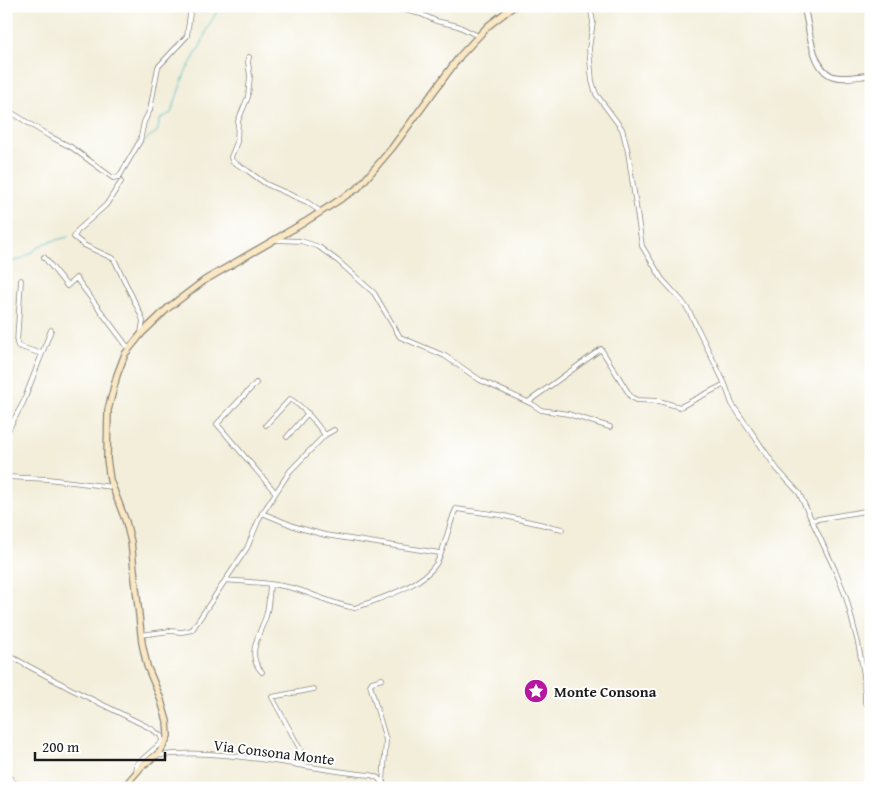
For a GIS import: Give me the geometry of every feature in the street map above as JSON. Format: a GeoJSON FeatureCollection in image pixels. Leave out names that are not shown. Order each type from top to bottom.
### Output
{"type":"FeatureCollection","features":[{"type":"Feature","properties":{"kind":"main road"},"geometry":{"type":"LineString","coordinates":[[123,788],[135,773],[164,746],[168,736],[167,721],[160,697],[147,666],[141,635],[131,542],[126,522],[112,487],[107,459],[108,410],[117,375],[125,354],[140,335],[168,308],[205,280],[321,212],[358,188],[374,171],[460,56],[488,26],[514,6]]}},
{"type":"Feature","properties":{"kind":"street"},"geometry":{"type":"LineString","coordinates":[[6,109],[49,136],[71,147],[113,178],[119,177],[140,141],[144,122],[150,110],[158,67],[186,36],[191,6]]}},
{"type":"Feature","properties":{"kind":"street"},"geometry":{"type":"LineString","coordinates":[[373,6],[421,14],[448,25],[458,26],[478,36]]}},
{"type":"Feature","properties":{"kind":"street"},"geometry":{"type":"LineString","coordinates":[[410,11],[412,6]]}},
{"type":"Feature","properties":{"kind":"street"},"geometry":{"type":"LineString","coordinates":[[590,6],[593,22],[589,49],[592,81],[596,94],[622,129],[628,152],[642,246],[662,279],[689,311],[725,384],[732,404],[777,469],[799,493],[846,596],[864,675],[865,703],[871,705]]}},
{"type":"Feature","properties":{"kind":"street"},"geometry":{"type":"LineString","coordinates":[[804,6],[814,51],[822,69],[832,76],[871,75]]}},
{"type":"Feature","properties":{"kind":"street"},"geometry":{"type":"LineString","coordinates":[[250,57],[248,62],[250,76],[248,97],[238,121],[237,142],[231,157],[232,161],[266,184],[307,202],[321,212]]}},
{"type":"Feature","properties":{"kind":"street"},"geometry":{"type":"LineString","coordinates":[[121,182],[106,206],[78,230],[74,237],[84,245],[114,259],[141,315],[143,321],[140,335]]}},
{"type":"Feature","properties":{"kind":"street"},"geometry":{"type":"LineString","coordinates":[[274,240],[301,241],[319,247],[338,261],[374,293],[400,337],[445,356],[480,380],[541,410],[568,414],[610,427]]}},
{"type":"Feature","properties":{"kind":"street"},"geometry":{"type":"LineString","coordinates":[[44,257],[67,286],[76,278],[130,349]]}},
{"type":"Feature","properties":{"kind":"street"},"geometry":{"type":"LineString","coordinates":[[20,280],[17,343],[18,346],[42,354]]}},
{"type":"Feature","properties":{"kind":"street"},"geometry":{"type":"LineString","coordinates":[[6,434],[21,409],[51,330]]}},
{"type":"Feature","properties":{"kind":"street"},"geometry":{"type":"LineString","coordinates":[[528,402],[601,349],[631,397],[637,400],[659,401],[680,407],[725,384]]}},
{"type":"Feature","properties":{"kind":"street"},"geometry":{"type":"LineString","coordinates":[[256,383],[217,424],[276,492]]}},
{"type":"Feature","properties":{"kind":"street"},"geometry":{"type":"LineString","coordinates":[[266,425],[290,399],[308,413],[325,435]]}},
{"type":"Feature","properties":{"kind":"street"},"geometry":{"type":"LineString","coordinates":[[286,437],[308,413]]}},
{"type":"Feature","properties":{"kind":"street"},"geometry":{"type":"LineString","coordinates":[[141,635],[192,630],[247,548],[262,513],[290,471],[325,435],[334,430]]}},
{"type":"Feature","properties":{"kind":"street"},"geometry":{"type":"LineString","coordinates":[[6,477],[48,478],[112,487]]}},
{"type":"Feature","properties":{"kind":"street"},"geometry":{"type":"LineString","coordinates":[[225,580],[299,590],[343,606],[355,608],[425,577],[436,563],[456,509],[500,515],[562,529]]}},
{"type":"Feature","properties":{"kind":"street"},"geometry":{"type":"LineString","coordinates":[[812,520],[871,510]]}},
{"type":"Feature","properties":{"kind":"street"},"geometry":{"type":"LineString","coordinates":[[262,513],[296,527],[325,535],[440,553]]}},
{"type":"Feature","properties":{"kind":"street"},"geometry":{"type":"LineString","coordinates":[[262,672],[255,662],[255,648],[256,640],[266,616],[270,585]]}},
{"type":"Feature","properties":{"kind":"street"},"geometry":{"type":"LineString","coordinates":[[6,654],[152,729],[161,736],[162,742],[137,764],[135,773]]}},
{"type":"Feature","properties":{"kind":"street"},"geometry":{"type":"LineString","coordinates":[[382,679],[372,682],[370,685],[386,740],[383,783],[386,788]]}},
{"type":"Feature","properties":{"kind":"street"},"geometry":{"type":"LineString","coordinates":[[294,765],[300,755],[300,749],[272,697],[314,689]]}},
{"type":"Feature","properties":{"kind":"street","name":"Via Consona Monte"},"geometry":{"type":"LineString","coordinates":[[155,756],[184,753],[247,758],[371,775],[383,783]]}},
{"type":"Feature","properties":{"kind":"street"},"geometry":{"type":"LineString","coordinates":[[6,774],[19,788]]}},
{"type":"Feature","properties":{"kind":"waterway"},"geometry":{"type":"LineString","coordinates":[[137,150],[150,136],[157,132],[160,119],[171,113],[185,73],[220,6]]}},
{"type":"Feature","properties":{"kind":"waterway"},"geometry":{"type":"LineString","coordinates":[[6,262],[20,260],[45,243],[68,237]]}},
{"type":"Feature","properties":{"kind":"place","name":"Monte Consona"},"geometry":{"type":"Point","coordinates":[536,691]}}]}
